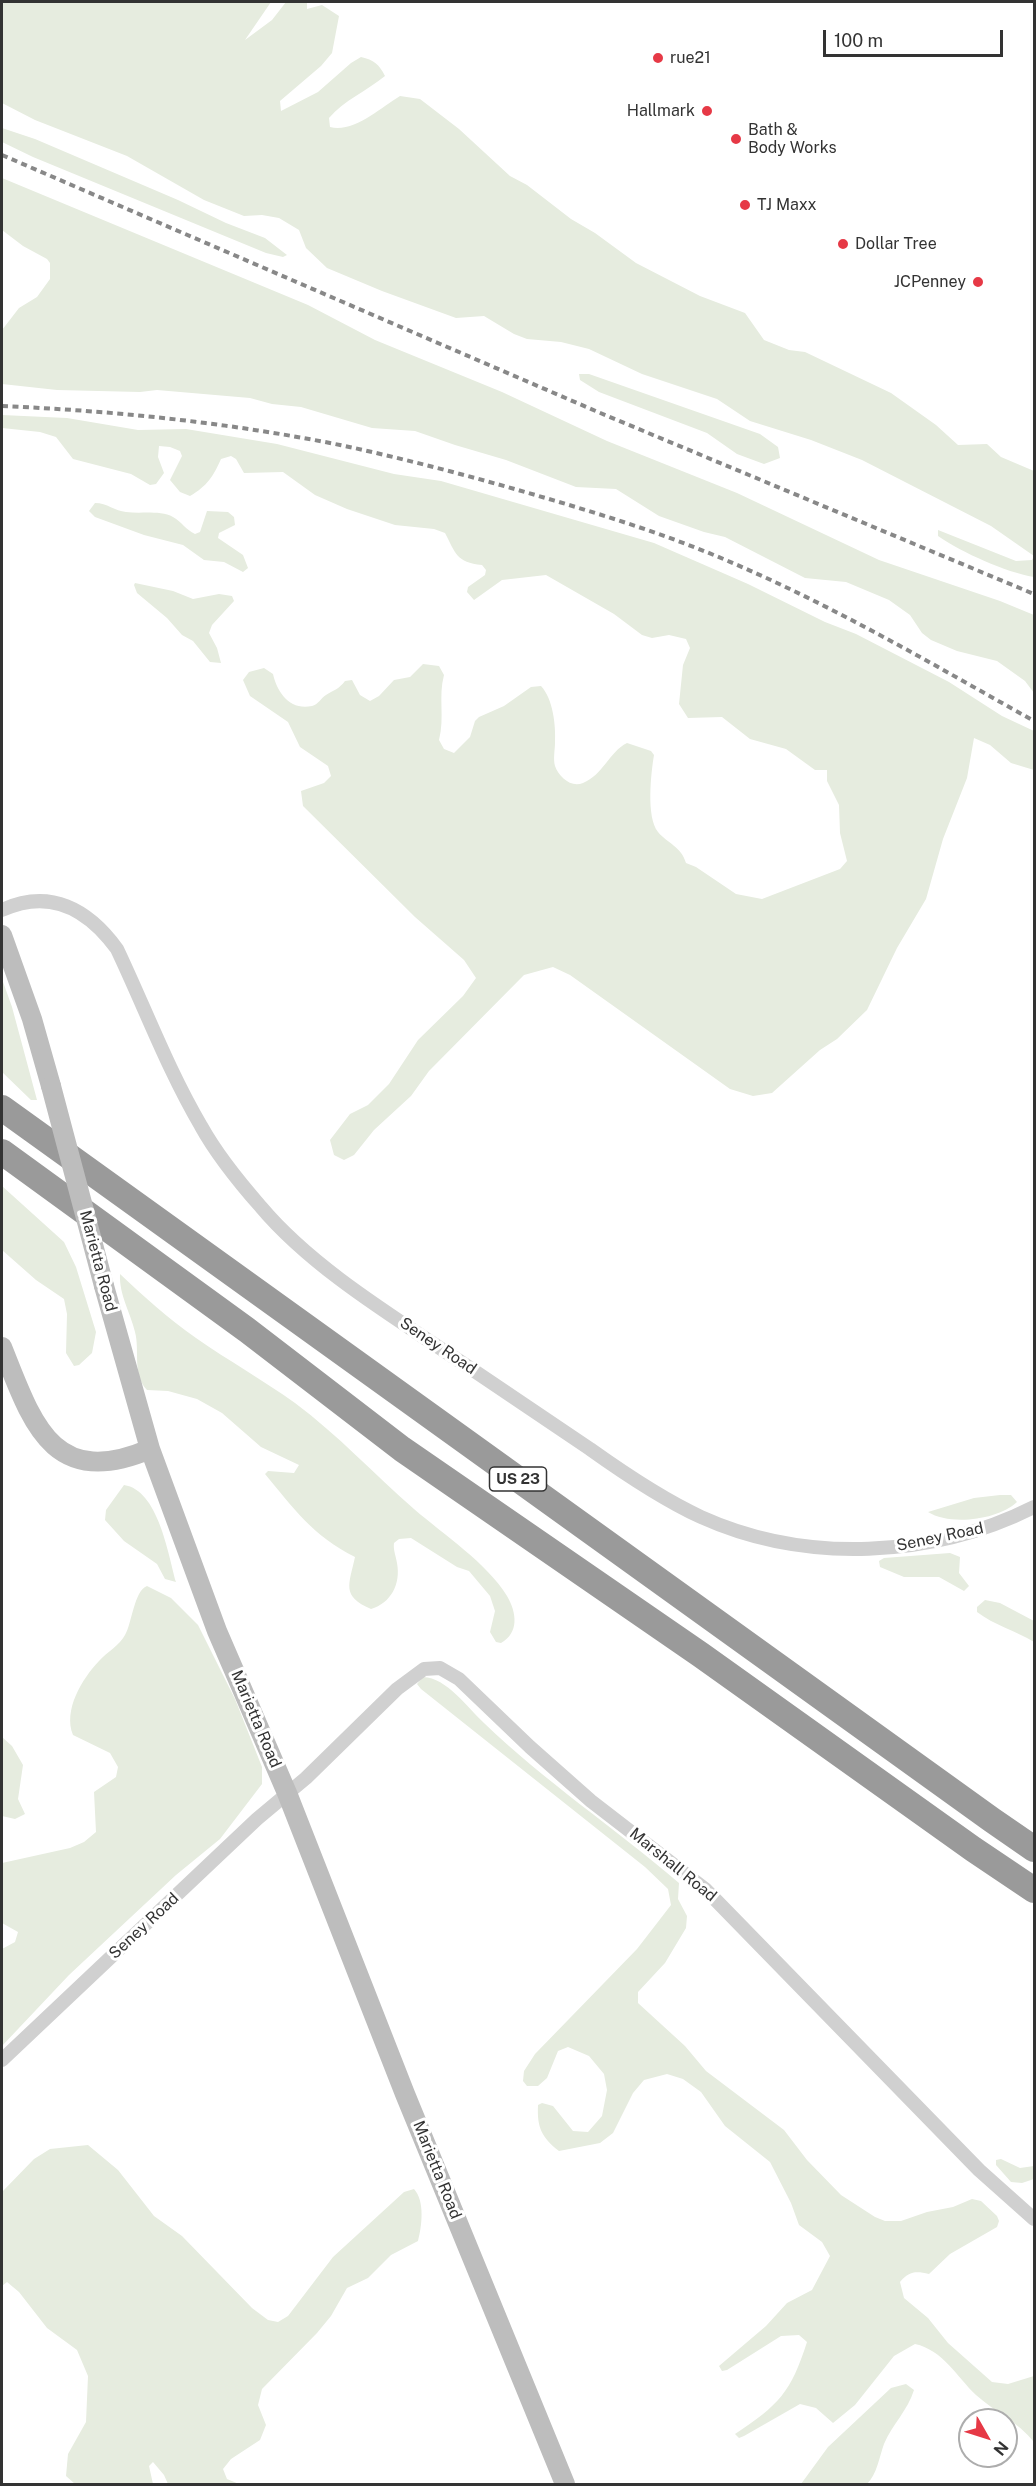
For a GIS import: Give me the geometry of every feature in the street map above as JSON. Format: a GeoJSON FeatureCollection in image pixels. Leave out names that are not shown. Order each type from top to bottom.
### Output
{"type":"FeatureCollection","features":[{"type":"Feature","properties":{"kind":"highway","name":"US 23"},"geometry":{"type":"LineString","coordinates":[[2,1108],[1035,1849]]}},
{"type":"Feature","properties":{"kind":"highway","name":"US 23"},"geometry":{"type":"LineString","coordinates":[[2,1152],[247,1330],[402,1449],[691,1648],[1035,1890]]}},
{"type":"Feature","properties":{"kind":"street","name":"Seney Road"},"geometry":{"type":"LineString","coordinates":[[2,910],[18,903],[38,901],[59,903],[91,919],[105,932],[117,949],[201,1128],[230,1170],[262,1209],[294,1240],[364,1296],[606,1460],[674,1503],[702,1517],[760,1537],[785,1543],[842,1548],[893,1548],[928,1543],[992,1525],[1035,1507]]}},
{"type":"Feature","properties":{"kind":"street","name":"Marietta Road"},"geometry":{"type":"LineString","coordinates":[[2,935],[32,1019],[150,1449],[217,1630],[287,1794],[405,2094],[565,2484]]}},
{"type":"Feature","properties":{"kind":"street"},"geometry":{"type":"LineString","coordinates":[[2,1347],[28,1410],[38,1428],[59,1449],[84,1461],[98,1463],[127,1459],[150,1449]]}},
{"type":"Feature","properties":{"kind":"street","name":"Marshall Road"},"geometry":{"type":"LineString","coordinates":[[287,1794],[408,1680],[424,1669],[440,1668],[448,1672],[591,1801],[705,1889],[979,2170],[1035,2219]]}},
{"type":"Feature","properties":{"kind":"street","name":"Seney Road"},"geometry":{"type":"LineString","coordinates":[[2,2060],[257,1819],[287,1794]]}},
{"type":"Feature","properties":{"kind":"shaded area"},"geometry":{"type":"Polygon","coordinates":[[[2,2],[271,2],[245,40],[272,20],[286,2],[307,2],[307,9],[322,5],[339,16],[332,53],[321,66],[280,101],[281,111],[318,92],[361,57],[373,61],[385,76],[335,112],[329,118],[330,127],[339,128],[357,123],[400,96],[420,99],[459,129],[510,176],[527,185],[571,219],[595,233],[636,263],[700,296],[745,313],[764,340],[789,350],[805,352],[891,393],[936,425],[958,445],[987,444],[1001,457],[1034,471],[1034,556],[991,526],[862,460],[811,440],[750,421],[717,399],[642,374],[589,349],[561,342],[527,339],[484,316],[456,318],[327,268],[306,248],[299,230],[279,218],[262,215],[244,216],[204,200],[127,156],[35,120],[2,103],[2,2]]]}},
{"type":"Feature","properties":{"kind":"shaded area"},"geometry":{"type":"Polygon","coordinates":[[[2,128],[35,139],[265,238],[287,255],[283,257],[266,253],[33,157],[2,142],[2,128]]]}},
{"type":"Feature","properties":{"kind":"shaded area"},"geometry":{"type":"Polygon","coordinates":[[[2,178],[308,305],[375,340],[502,392],[607,441],[737,493],[879,560],[1000,601],[1034,615],[1034,693],[1025,681],[997,661],[957,651],[931,640],[922,633],[910,615],[889,600],[846,582],[805,578],[725,537],[659,516],[616,489],[576,487],[506,460],[415,431],[372,428],[301,407],[272,404],[250,398],[157,390],[140,392],[57,390],[2,384],[2,330],[19,308],[37,297],[50,279],[50,263],[2,230],[2,178]]]}},
{"type":"Feature","properties":{"kind":"shaded area"},"geometry":{"type":"Polygon","coordinates":[[[579,374],[589,374],[760,434],[778,447],[780,458],[764,464],[737,454],[707,433],[599,392],[580,380],[579,374]]]}},
{"type":"Feature","properties":{"kind":"shaded area"},"geometry":{"type":"Polygon","coordinates":[[[2,415],[67,418],[138,430],[186,429],[277,444],[394,474],[441,481],[654,543],[856,634],[949,682],[1002,716],[1034,731],[1034,770],[1011,763],[990,745],[974,738],[967,778],[943,839],[926,899],[897,948],[867,1010],[837,1039],[820,1050],[772,1093],[753,1096],[730,1089],[570,975],[553,967],[524,975],[429,1071],[411,1096],[374,1130],[354,1155],[344,1160],[334,1155],[330,1140],[350,1114],[368,1105],[389,1084],[418,1040],[463,996],[476,978],[464,960],[415,917],[303,806],[301,791],[324,783],[331,776],[328,766],[300,747],[288,722],[250,696],[243,680],[249,672],[264,668],[273,674],[286,699],[297,706],[304,707],[318,703],[345,681],[352,680],[360,695],[370,701],[379,696],[394,680],[410,677],[423,664],[439,666],[444,675],[439,740],[444,749],[454,753],[470,737],[475,721],[479,717],[504,706],[531,687],[541,686],[553,713],[554,763],[562,778],[574,784],[583,783],[596,775],[615,752],[627,743],[651,751],[654,755],[651,806],[654,825],[658,832],[678,849],[686,863],[696,867],[736,894],[762,899],[840,869],[847,861],[840,833],[839,805],[827,781],[827,770],[815,770],[786,749],[750,739],[722,717],[688,718],[679,704],[683,665],[690,648],[686,639],[669,635],[652,638],[642,635],[614,614],[546,575],[502,580],[474,600],[467,592],[468,587],[485,575],[486,570],[482,565],[467,562],[458,556],[445,533],[434,529],[395,525],[347,509],[315,495],[283,472],[244,473],[236,459],[231,456],[221,459],[209,480],[190,496],[180,492],[170,480],[182,456],[180,451],[159,446],[158,457],[164,473],[156,484],[150,485],[131,474],[73,459],[56,437],[40,432],[2,428],[2,415]]]}},
{"type":"Feature","properties":{"kind":"shaded area"},"geometry":{"type":"Polygon","coordinates":[[[95,503],[126,512],[168,515],[195,534],[200,532],[207,511],[228,512],[234,517],[235,525],[219,533],[218,538],[243,555],[248,568],[243,572],[224,562],[204,560],[183,545],[144,535],[95,517],[89,511],[95,503]]]}},
{"type":"Feature","properties":{"kind":"shaded area"},"geometry":{"type":"Polygon","coordinates":[[[938,530],[1016,561],[1032,560],[1034,556],[1034,577],[1010,571],[972,555],[938,536],[938,530]]]}},
{"type":"Feature","properties":{"kind":"shaded area"},"geometry":{"type":"Polygon","coordinates":[[[135,583],[173,591],[193,599],[219,594],[232,596],[234,601],[212,625],[209,633],[217,648],[221,663],[210,662],[193,641],[182,635],[167,618],[137,593],[135,583]]]}},
{"type":"Feature","properties":{"kind":"shaded area"},"geometry":{"type":"Polygon","coordinates":[[[2,979],[12,1007],[37,1100],[31,1100],[2,1072],[2,979]]]}},
{"type":"Feature","properties":{"kind":"shaded area"},"geometry":{"type":"Polygon","coordinates":[[[2,1186],[64,1242],[76,1267],[96,1332],[92,1353],[79,1365],[74,1366],[66,1353],[67,1314],[64,1299],[36,1280],[2,1250],[2,1186]]]}},
{"type":"Feature","properties":{"kind":"shaded area"},"geometry":{"type":"Polygon","coordinates":[[[120,1274],[186,1331],[311,1415],[414,1509],[477,1561],[507,1596],[513,1609],[513,1628],[507,1639],[501,1643],[496,1642],[490,1632],[495,1611],[490,1596],[469,1571],[457,1567],[411,1538],[399,1539],[394,1543],[398,1571],[396,1585],[389,1597],[371,1609],[355,1599],[351,1594],[350,1582],[355,1557],[316,1531],[265,1474],[268,1471],[294,1473],[299,1465],[261,1447],[222,1413],[197,1399],[168,1391],[147,1390],[142,1384],[138,1369],[135,1332],[123,1296],[120,1274]]]}},
{"type":"Feature","properties":{"kind":"shaded area"},"geometry":{"type":"Polygon","coordinates":[[[124,1485],[136,1489],[153,1510],[160,1524],[176,1582],[165,1579],[157,1564],[124,1541],[105,1520],[106,1510],[124,1485]]]}},
{"type":"Feature","properties":{"kind":"shaded area"},"geometry":{"type":"Polygon","coordinates":[[[1011,1495],[1017,1502],[998,1513],[974,1519],[949,1519],[928,1512],[974,1498],[1011,1495]]]}},
{"type":"Feature","properties":{"kind":"shaded area"},"geometry":{"type":"Polygon","coordinates":[[[950,1553],[960,1557],[959,1573],[969,1586],[964,1591],[939,1577],[904,1577],[880,1567],[879,1561],[884,1558],[950,1553]]]}},
{"type":"Feature","properties":{"kind":"shaded area"},"geometry":{"type":"Polygon","coordinates":[[[147,1586],[171,1598],[198,1625],[235,1699],[262,1767],[262,1784],[220,1839],[176,1875],[69,1975],[2,2046],[2,1949],[15,1942],[18,1932],[2,1923],[2,1863],[70,1848],[84,1842],[96,1832],[94,1792],[116,1777],[118,1767],[110,1753],[73,1735],[70,1715],[72,1705],[93,1668],[123,1639],[139,1594],[147,1586]]]}},
{"type":"Feature","properties":{"kind":"shaded area"},"geometry":{"type":"Polygon","coordinates":[[[985,1600],[1000,1603],[1034,1621],[1034,1642],[977,1612],[977,1607],[985,1600]]]}},
{"type":"Feature","properties":{"kind":"shaded area"},"geometry":{"type":"Polygon","coordinates":[[[423,1677],[440,1682],[448,1688],[531,1765],[679,1883],[678,1899],[687,1916],[686,1928],[665,1963],[638,1992],[638,2003],[685,2046],[706,2071],[784,2130],[807,2160],[841,2195],[885,2221],[901,2221],[927,2212],[953,2207],[972,2199],[981,2201],[997,2216],[999,2221],[997,2227],[950,2254],[929,2274],[913,2273],[900,2282],[904,2298],[928,2318],[948,2343],[992,2382],[1008,2384],[1034,2376],[1034,2442],[1018,2427],[1018,2408],[992,2408],[976,2395],[942,2358],[925,2347],[915,2344],[894,2356],[855,2405],[833,2423],[816,2408],[800,2404],[744,2436],[739,2438],[735,2434],[763,2414],[782,2396],[795,2373],[807,2342],[799,2335],[781,2336],[727,2370],[722,2371],[719,2366],[766,2326],[787,2303],[812,2290],[830,2256],[822,2242],[799,2225],[791,2203],[770,2162],[725,2126],[701,2092],[683,2079],[667,2074],[644,2080],[633,2093],[613,2133],[600,2143],[559,2151],[544,2136],[539,2126],[538,2113],[538,2105],[542,2103],[553,2106],[573,2131],[588,2132],[602,2116],[607,2090],[604,2074],[589,2056],[568,2047],[558,2051],[547,2078],[538,2086],[527,2086],[523,2081],[524,2071],[535,2054],[637,1949],[671,1905],[668,1889],[645,1867],[417,1684],[423,1677]]]}},
{"type":"Feature","properties":{"kind":"shaded area"},"geometry":{"type":"Polygon","coordinates":[[[2,1737],[12,1746],[23,1765],[18,1799],[25,1814],[15,1819],[2,1816],[2,1737]]]}},
{"type":"Feature","properties":{"kind":"shaded area"},"geometry":{"type":"Polygon","coordinates":[[[88,2145],[118,2170],[154,2216],[182,2236],[252,2308],[268,2320],[278,2322],[288,2316],[333,2257],[404,2192],[414,2189],[420,2200],[422,2214],[418,2241],[391,2255],[368,2278],[347,2288],[331,2316],[317,2333],[262,2389],[258,2405],[266,2425],[260,2440],[231,2459],[223,2469],[227,2479],[239,2484],[168,2484],[153,2462],[149,2466],[153,2484],[75,2484],[66,2476],[68,2454],[86,2422],[88,2376],[77,2350],[47,2328],[19,2292],[7,2282],[2,2286],[2,2192],[34,2159],[50,2149],[88,2145]]]}},
{"type":"Feature","properties":{"kind":"shaded area"},"geometry":{"type":"Polygon","coordinates":[[[1001,2159],[1020,2168],[1034,2166],[1034,2179],[1022,2183],[1011,2182],[996,2165],[996,2160],[1001,2159]]]}},
{"type":"Feature","properties":{"kind":"shaded area"},"geometry":{"type":"Polygon","coordinates":[[[906,2384],[914,2390],[887,2437],[875,2471],[867,2484],[801,2484],[828,2447],[891,2388],[906,2384]]]}},
{"type":"Feature","properties":{"kind":"railway"},"geometry":{"type":"LineString","coordinates":[[2,155],[598,412],[1034,594]]}},
{"type":"Feature","properties":{"kind":"railway"},"geometry":{"type":"LineString","coordinates":[[2,406],[174,419],[303,438],[435,467],[577,507],[679,541],[767,578],[883,637],[1034,721]]}},
{"type":"Feature","properties":{"kind":"place","name":"rue21"},"geometry":{"type":"Point","coordinates":[658,58]}},
{"type":"Feature","properties":{"kind":"place","name":"Hallmark"},"geometry":{"type":"Point","coordinates":[707,111]}},
{"type":"Feature","properties":{"kind":"place","name":"Bath & Body Works"},"geometry":{"type":"Point","coordinates":[736,139]}},
{"type":"Feature","properties":{"kind":"place","name":"TJ Maxx"},"geometry":{"type":"Point","coordinates":[745,205]}},
{"type":"Feature","properties":{"kind":"place","name":"Dollar Tree"},"geometry":{"type":"Point","coordinates":[843,244]}},
{"type":"Feature","properties":{"kind":"place","name":"JCPenney"},"geometry":{"type":"Point","coordinates":[978,282]}}]}
